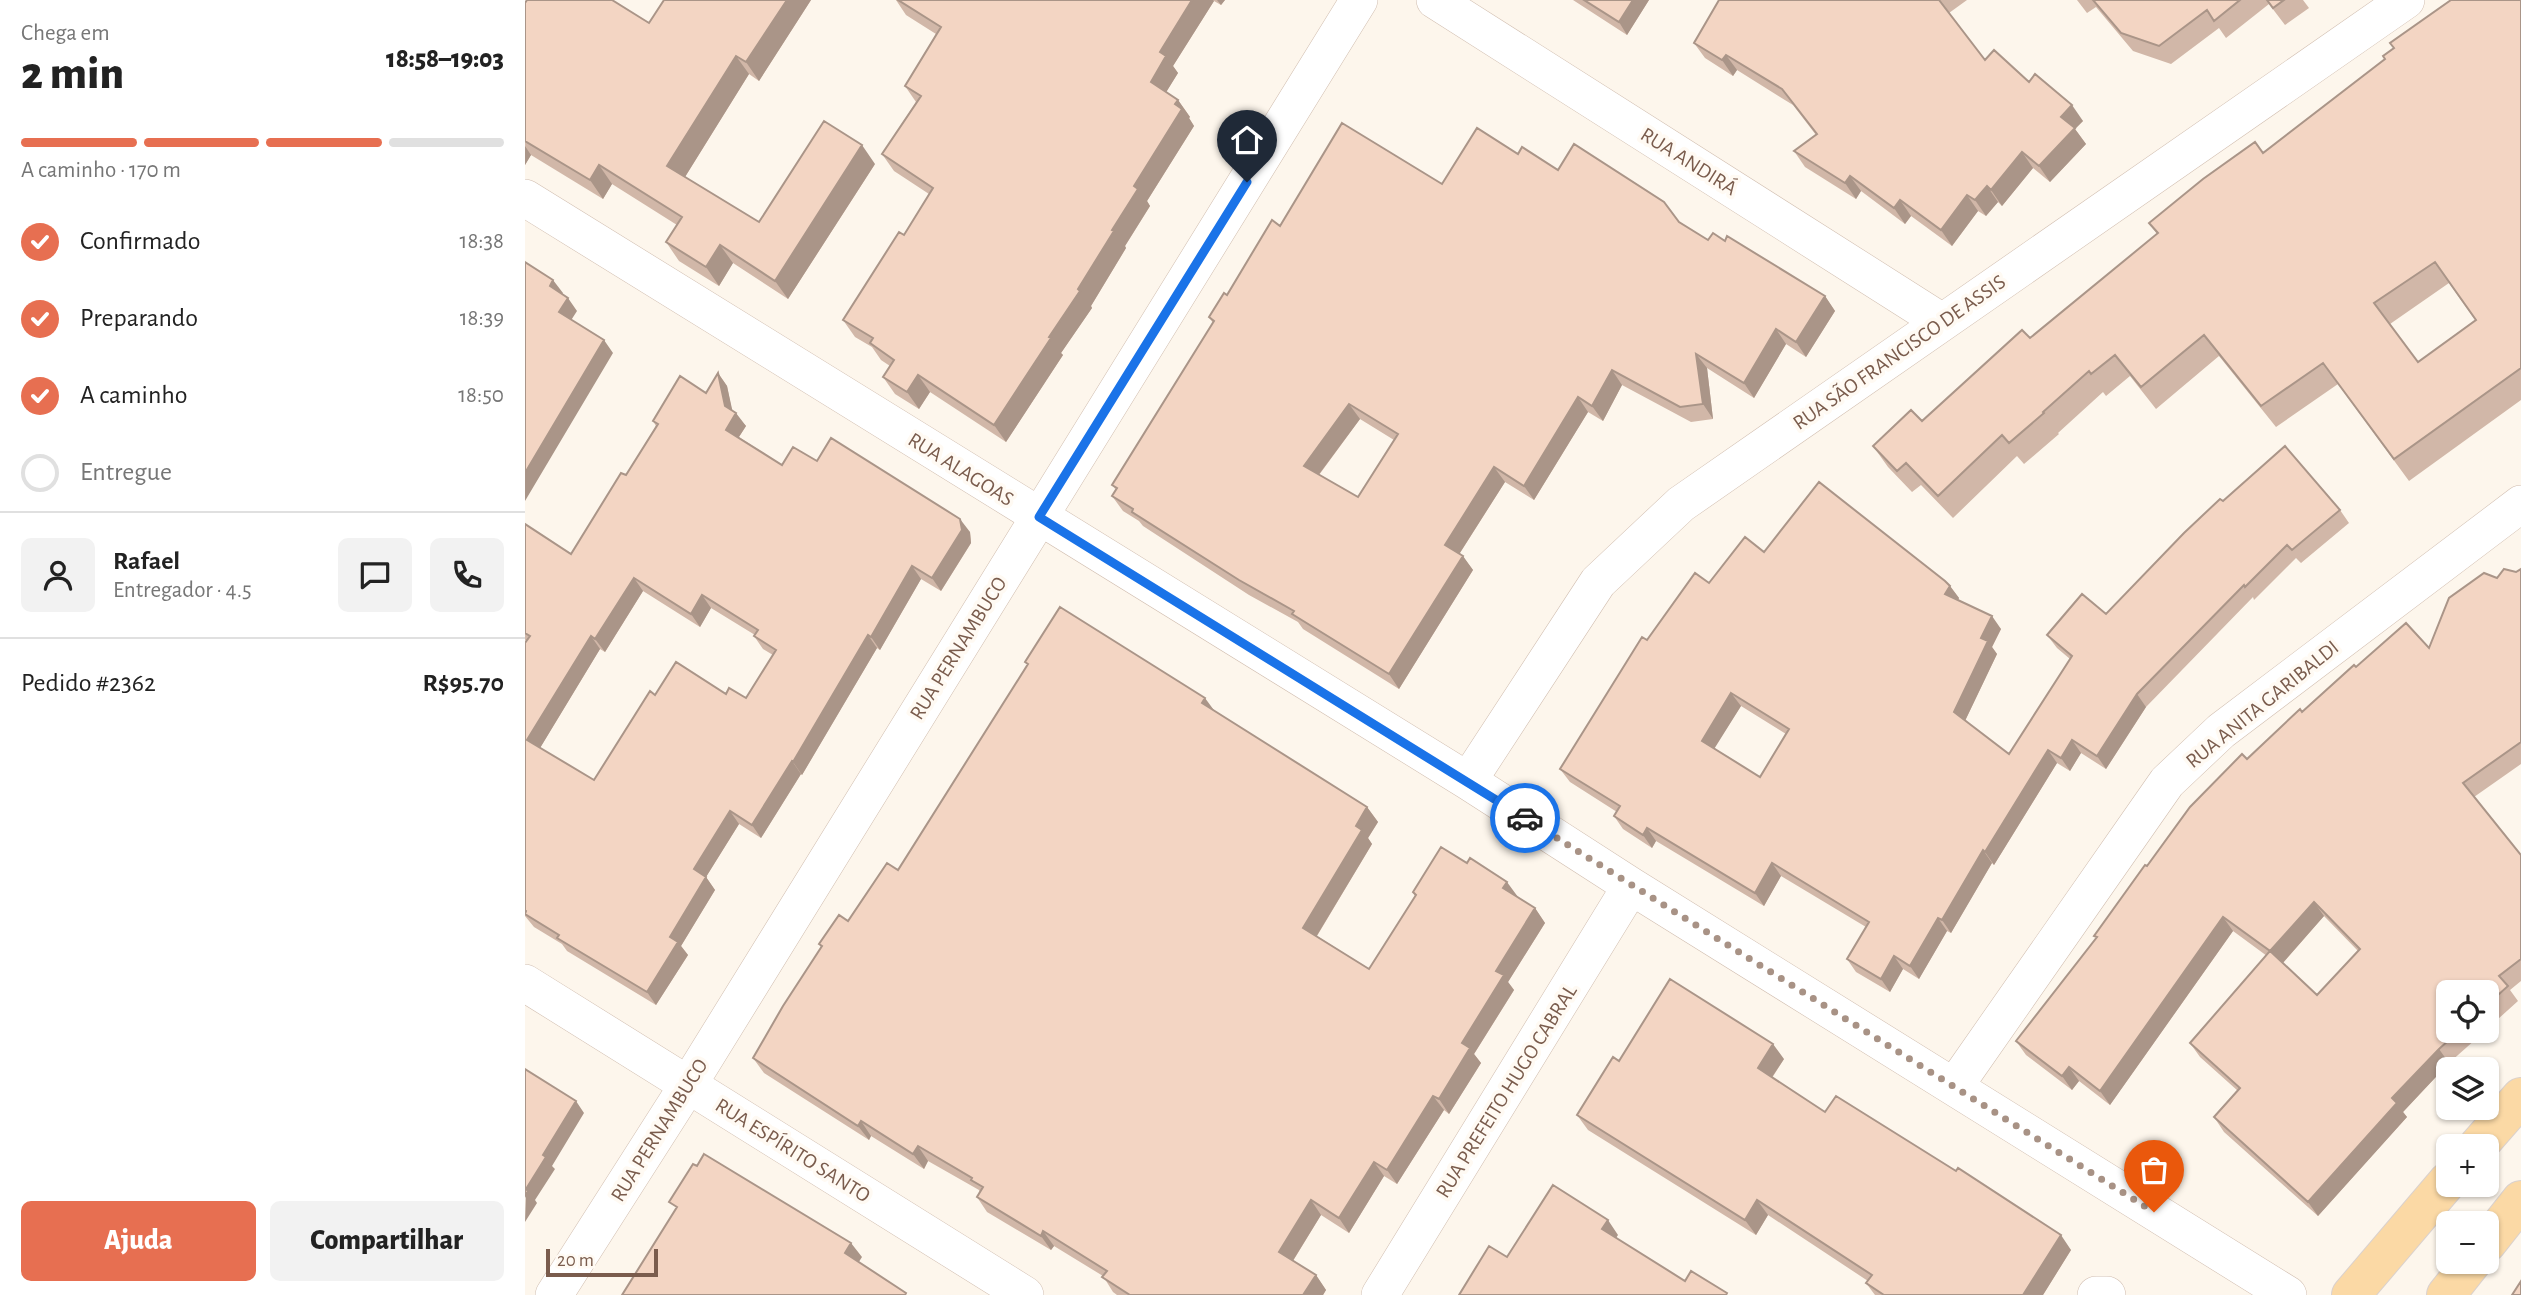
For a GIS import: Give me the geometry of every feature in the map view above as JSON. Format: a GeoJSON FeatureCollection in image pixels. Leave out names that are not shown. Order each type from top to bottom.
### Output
{"type":"FeatureCollection","features":[{"type":"Feature","properties":{"kind":"main road"},"geometry":{"type":"LineString","coordinates":[[2489,1134],[2521,1097]]}},
{"type":"Feature","properties":{"kind":"main road"},"geometry":{"type":"LineString","coordinates":[[2351,1295],[2436,1195]]}},
{"type":"Feature","properties":{"kind":"main road"},"geometry":{"type":"LineString","coordinates":[[2499,1228],[2521,1200]]}},
{"type":"Feature","properties":{"kind":"main road"},"geometry":{"type":"LineString","coordinates":[[2446,1295],[2463,1274]]}},
{"type":"Feature","properties":{"kind":"street","name":"RUA PERNAMBUCO"},"geometry":{"type":"LineString","coordinates":[[554,1295],[688,1085],[1359,0]]}},
{"type":"Feature","properties":{"kind":"street","name":"RUA ANDIRÁ"},"geometry":{"type":"LineString","coordinates":[[1435,0],[1943,322]]}},
{"type":"Feature","properties":{"kind":"street","name":"RUA SÃO FRANCISCO DE ASSIS"},"geometry":{"type":"LineString","coordinates":[[1468,781],[1598,582],[1681,503],[2406,0]]}},
{"type":"Feature","properties":{"kind":"street","name":"RUA ALAGOAS"},"geometry":{"type":"LineString","coordinates":[[525,198],[1468,781],[1631,886],[2288,1295]]}},
{"type":"Feature","properties":{"kind":"street","name":"RUA ANITA GARIBALDI"},"geometry":{"type":"LineString","coordinates":[[1954,1087],[2167,782],[2221,731],[2521,503]]}},
{"type":"Feature","properties":{"kind":"street","name":"RUA PREFEITO HUGO CABRAL"},"geometry":{"type":"LineString","coordinates":[[1380,1295],[1631,886]]}},
{"type":"Feature","properties":{"kind":"street","name":"RUA ESPÍRITO SANTO"},"geometry":{"type":"LineString","coordinates":[[525,983],[1025,1295]]}},
{"type":"Feature","properties":{"kind":"street"},"geometry":{"type":"LineString","coordinates":[[2096,1295],[2107,1295]]}},
{"type":"Feature","properties":{"kind":"building"},"geometry":{"type":"Polygon","coordinates":[[[527,0],[612,0],[649,23],[664,0],[787,0],[746,62],[736,56],[667,166],[759,222],[824,121],[862,145],[775,281],[720,245],[706,267],[666,242],[682,217],[599,165],[590,180],[525,141],[527,0]]]}},
{"type":"Feature","properties":{"kind":"building"},"geometry":{"type":"Polygon","coordinates":[[[898,0],[1192,0],[1160,52],[1166,56],[1151,82],[1178,100],[1175,104],[1182,109],[1134,186],[1138,189],[1078,289],[1080,291],[994,425],[918,375],[907,392],[883,377],[894,360],[870,343],[873,338],[843,320],[899,232],[904,235],[933,188],[882,154],[921,96],[905,86],[941,27],[898,0]]]}},
{"type":"Feature","properties":{"kind":"building"},"geometry":{"type":"Polygon","coordinates":[[[1584,0],[1633,0],[1619,22],[1584,0]]]}},
{"type":"Feature","properties":{"kind":"building"},"geometry":{"type":"Polygon","coordinates":[[[1719,0],[1939,0],[1985,60],[1994,50],[2029,82],[2035,74],[2072,105],[2061,117],[2075,128],[2039,166],[2022,152],[1991,190],[1987,186],[1975,200],[1967,195],[1941,230],[1900,200],[1894,208],[1850,176],[1845,183],[1794,151],[1817,134],[1782,89],[1726,55],[1722,60],[1694,43],[1719,0]]]}},
{"type":"Feature","properties":{"kind":"building"},"geometry":{"type":"Polygon","coordinates":[[[2093,0],[2240,0],[2214,21],[2207,10],[2159,46],[2121,33],[2093,0]]]}},
{"type":"Feature","properties":{"kind":"building"},"geometry":{"type":"Polygon","coordinates":[[[2267,0],[2284,0],[2273,8],[2267,0]]]}},
{"type":"Feature","properties":{"kind":"building"},"geometry":{"type":"Polygon","coordinates":[[[2451,0],[2521,0],[2521,368],[2394,459],[2323,363],[2261,406],[2204,335],[2141,387],[2115,355],[2091,374],[2089,371],[2009,443],[2002,435],[1938,496],[1906,463],[1897,471],[1873,446],[1911,410],[1922,421],[2022,330],[2030,338],[2158,233],[2149,223],[2203,179],[2255,142],[2263,153],[2385,59],[2383,56],[2394,48],[2390,43],[2451,0]],[[2435,262],[2374,303],[2418,362],[2476,320],[2435,262]]]}},
{"type":"Feature","properties":{"kind":"building"},"geometry":{"type":"Polygon","coordinates":[[[1342,123],[1442,184],[1477,128],[1518,154],[1522,147],[1558,170],[1574,144],[1664,202],[1679,222],[1708,240],[1713,233],[1725,241],[1727,236],[1825,296],[1796,342],[1776,329],[1744,383],[1696,354],[1703,404],[1680,407],[1612,370],[1592,406],[1578,397],[1524,486],[1494,467],[1445,545],[1463,556],[1389,674],[1292,614],[1294,611],[1239,580],[1132,512],[1133,509],[1112,496],[1117,488],[1112,485],[1214,321],[1209,317],[1224,293],[1227,295],[1272,220],[1280,226],[1342,123]],[[1349,404],[1304,466],[1358,497],[1398,434],[1349,404]]]}},
{"type":"Feature","properties":{"kind":"building"},"geometry":{"type":"Polygon","coordinates":[[[525,262],[553,280],[550,286],[568,298],[559,312],[604,340],[525,473],[525,262]]]}},
{"type":"Feature","properties":{"kind":"building"},"geometry":{"type":"Polygon","coordinates":[[[718,373],[725,406],[736,413],[726,430],[782,465],[793,447],[817,461],[831,438],[960,519],[962,530],[932,578],[912,566],[871,637],[868,635],[793,762],[752,825],[730,811],[694,869],[706,877],[670,937],[678,942],[647,992],[557,938],[559,935],[525,914],[525,643],[530,636],[525,633],[525,524],[571,554],[621,473],[626,475],[658,424],[653,421],[680,376],[706,393],[718,373]],[[634,578],[595,639],[591,636],[527,740],[594,780],[650,691],[655,695],[676,662],[726,694],[729,688],[746,698],[776,650],[754,636],[758,630],[702,595],[691,614],[634,578]]]}},
{"type":"Feature","properties":{"kind":"building"},"geometry":{"type":"Polygon","coordinates":[[[2285,446],[2340,510],[2292,550],[2287,545],[2245,587],[2244,585],[2137,694],[2097,756],[2072,740],[2061,758],[2048,750],[1985,852],[1983,850],[1942,920],[1938,918],[1910,966],[1894,956],[1881,979],[1847,959],[1869,922],[1772,863],[1755,893],[1647,828],[1643,835],[1614,816],[1620,806],[1560,769],[1642,637],[1647,640],[1695,573],[1709,583],[1745,537],[1764,552],[1819,482],[1945,581],[1950,586],[1945,594],[1992,616],[1981,638],[1988,641],[1954,712],[2009,754],[2072,656],[2047,635],[2082,594],[2106,614],[2184,533],[2220,499],[2223,501],[2285,446]],[[1731,693],[1702,741],[1760,777],[1789,729],[1731,693]]]}},
{"type":"Feature","properties":{"kind":"building"},"geometry":{"type":"Polygon","coordinates":[[[2504,569],[2516,572],[2521,569],[2521,742],[2463,783],[2521,855],[2521,959],[2499,976],[2508,986],[2499,994],[2499,980],[2436,980],[2436,1043],[2446,1043],[2392,1098],[2397,1103],[2308,1202],[2214,1117],[2240,1088],[2190,1043],[2270,951],[2223,917],[2100,1091],[2069,1067],[2062,1076],[2016,1041],[2097,937],[2094,936],[2190,807],[2242,754],[2247,759],[2300,709],[2302,712],[2406,623],[2429,648],[2449,598],[2484,573],[2497,578],[2504,569]],[[2314,902],[2270,951],[2317,995],[2360,949],[2314,902]]]}},
{"type":"Feature","properties":{"kind":"building"},"geometry":{"type":"Polygon","coordinates":[[[1060,607],[1205,698],[1202,703],[1367,807],[1356,826],[1362,830],[1303,928],[1369,969],[1416,895],[1413,892],[1441,847],[1467,863],[1470,858],[1507,882],[1503,888],[1535,908],[1496,971],[1504,975],[1462,1043],[1470,1048],[1439,1099],[1433,1096],[1387,1170],[1374,1162],[1339,1218],[1311,1200],[1279,1252],[1316,1275],[1303,1295],[1130,1295],[1102,1277],[1107,1271],[1043,1231],[1041,1236],[977,1197],[983,1187],[971,1180],[972,1178],[918,1146],[913,1154],[861,1121],[858,1126],[753,1058],[822,946],[819,944],[839,915],[848,921],[887,863],[898,870],[1028,664],[1025,662],[1060,607]]]}},
{"type":"Feature","properties":{"kind":"building"},"geometry":{"type":"Polygon","coordinates":[[[1670,979],[1773,1044],[1758,1068],[1825,1112],[1836,1096],[1956,1171],[1958,1168],[2061,1235],[2023,1295],[1884,1295],[1866,1283],[1872,1275],[1757,1200],[1745,1220],[1577,1115],[1613,1057],[1619,1061],[1670,979]]]}},
{"type":"Feature","properties":{"kind":"building"},"geometry":{"type":"Polygon","coordinates":[[[525,1069],[576,1101],[543,1155],[546,1157],[526,1189],[528,1191],[525,1196],[525,1069]]]}},
{"type":"Feature","properties":{"kind":"building"},"geometry":{"type":"Polygon","coordinates":[[[704,1154],[851,1243],[845,1253],[906,1293],[905,1295],[622,1295],[677,1207],[669,1202],[693,1164],[697,1166],[704,1154]]]}},
{"type":"Feature","properties":{"kind":"building"},"geometry":{"type":"Polygon","coordinates":[[[1553,1185],[1608,1220],[1602,1229],[1685,1281],[1691,1271],[1727,1293],[1726,1295],[1459,1295],[1489,1246],[1507,1257],[1553,1185]]]}},
{"type":"Feature","properties":{"kind":"building"},"geometry":{"type":"Polygon","coordinates":[[[2521,1281],[2521,1295],[2512,1295],[2521,1281]]]}},
{"type":"Feature","properties":{"kind":"way so far"},"geometry":{"type":"LineString","coordinates":[[1525,818],[2154,1212]]}},
{"type":"Feature","properties":{"kind":"route"},"geometry":{"type":"LineString","coordinates":[[1247,182],[1039,517],[1525,818]]}}]}
